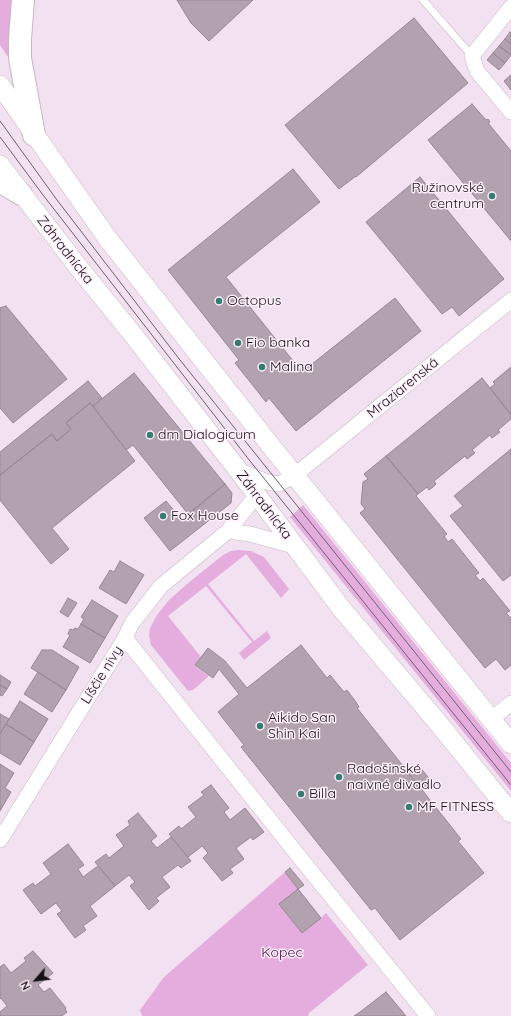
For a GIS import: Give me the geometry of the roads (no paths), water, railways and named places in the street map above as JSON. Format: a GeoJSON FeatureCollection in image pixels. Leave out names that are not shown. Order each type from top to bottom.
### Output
{"type":"FeatureCollection","features":[{"type":"Feature","properties":{"kind":"main road"},"geometry":{"type":"LineString","coordinates":[[23,0],[20,58],[34,135]]}},
{"type":"Feature","properties":{"kind":"main road"},"geometry":{"type":"LineString","coordinates":[[0,181],[21,194]]}},
{"type":"Feature","properties":{"kind":"street"},"geometry":{"type":"LineString","coordinates":[[511,7],[472,56],[477,71],[511,112]]}},
{"type":"Feature","properties":{"kind":"street"},"geometry":{"type":"LineString","coordinates":[[0,85],[108,239],[511,744]]}},
{"type":"Feature","properties":{"kind":"street","name":"Záhradnícka"},"geometry":{"type":"LineString","coordinates":[[0,165],[21,194],[238,470],[341,608],[434,718],[511,813]]}},
{"type":"Feature","properties":{"kind":"street","name":"Mraziarenská"},"geometry":{"type":"LineString","coordinates":[[238,470],[267,482],[279,484],[295,475],[511,300]]}},
{"type":"Feature","properties":{"kind":"street","name":"Líščie nivy"},"geometry":{"type":"LineString","coordinates":[[2,830],[125,638],[132,623],[161,586],[228,531],[256,496]]}},
{"type":"Feature","properties":{"kind":"street"},"geometry":{"type":"LineString","coordinates":[[228,531],[256,535],[294,546]]}},
{"type":"Feature","properties":{"kind":"street"},"geometry":{"type":"LineString","coordinates":[[125,638],[428,1016]]}},
{"type":"Feature","properties":{"kind":"street"},"geometry":{"type":"LineString","coordinates":[[491,720],[511,703]]}},
{"type":"Feature","properties":{"kind":"lane"},"geometry":{"type":"LineString","coordinates":[[423,0],[472,56]]}},
{"type":"Feature","properties":{"kind":"tram line"},"geometry":{"type":"LineString","coordinates":[[0,121],[57,200],[180,360],[511,772]]}},
{"type":"Feature","properties":{"kind":"tram line"},"geometry":{"type":"LineString","coordinates":[[0,137],[43,195],[250,461],[511,785]]}},
{"type":"Feature","properties":{"kind":"place","name":"Ružinovské centrum"},"geometry":{"type":"Point","coordinates":[492,196]}},
{"type":"Feature","properties":{"kind":"place","name":"Octopus"},"geometry":{"type":"Point","coordinates":[219,301]}},
{"type":"Feature","properties":{"kind":"place","name":"Fio banka"},"geometry":{"type":"Point","coordinates":[238,343]}},
{"type":"Feature","properties":{"kind":"place","name":"Malina"},"geometry":{"type":"Point","coordinates":[262,367]}},
{"type":"Feature","properties":{"kind":"place","name":"dm Dialogicum"},"geometry":{"type":"Point","coordinates":[150,435]}},
{"type":"Feature","properties":{"kind":"place","name":"Fox House"},"geometry":{"type":"Point","coordinates":[163,516]}},
{"type":"Feature","properties":{"kind":"place","name":"Aikido San Shin Kai"},"geometry":{"type":"Point","coordinates":[260,726]}},
{"type":"Feature","properties":{"kind":"place","name":"Radošinské naivné divadlo"},"geometry":{"type":"Point","coordinates":[339,777]}},
{"type":"Feature","properties":{"kind":"place","name":"Billa"},"geometry":{"type":"Point","coordinates":[301,794]}},
{"type":"Feature","properties":{"kind":"place","name":"MF FITNESS"},"geometry":{"type":"Point","coordinates":[409,807]}},
{"type":"Feature","properties":{"kind":"park label","name":"Kopec"},"geometry":{"type":"Point","coordinates":[282,953]}}]}
